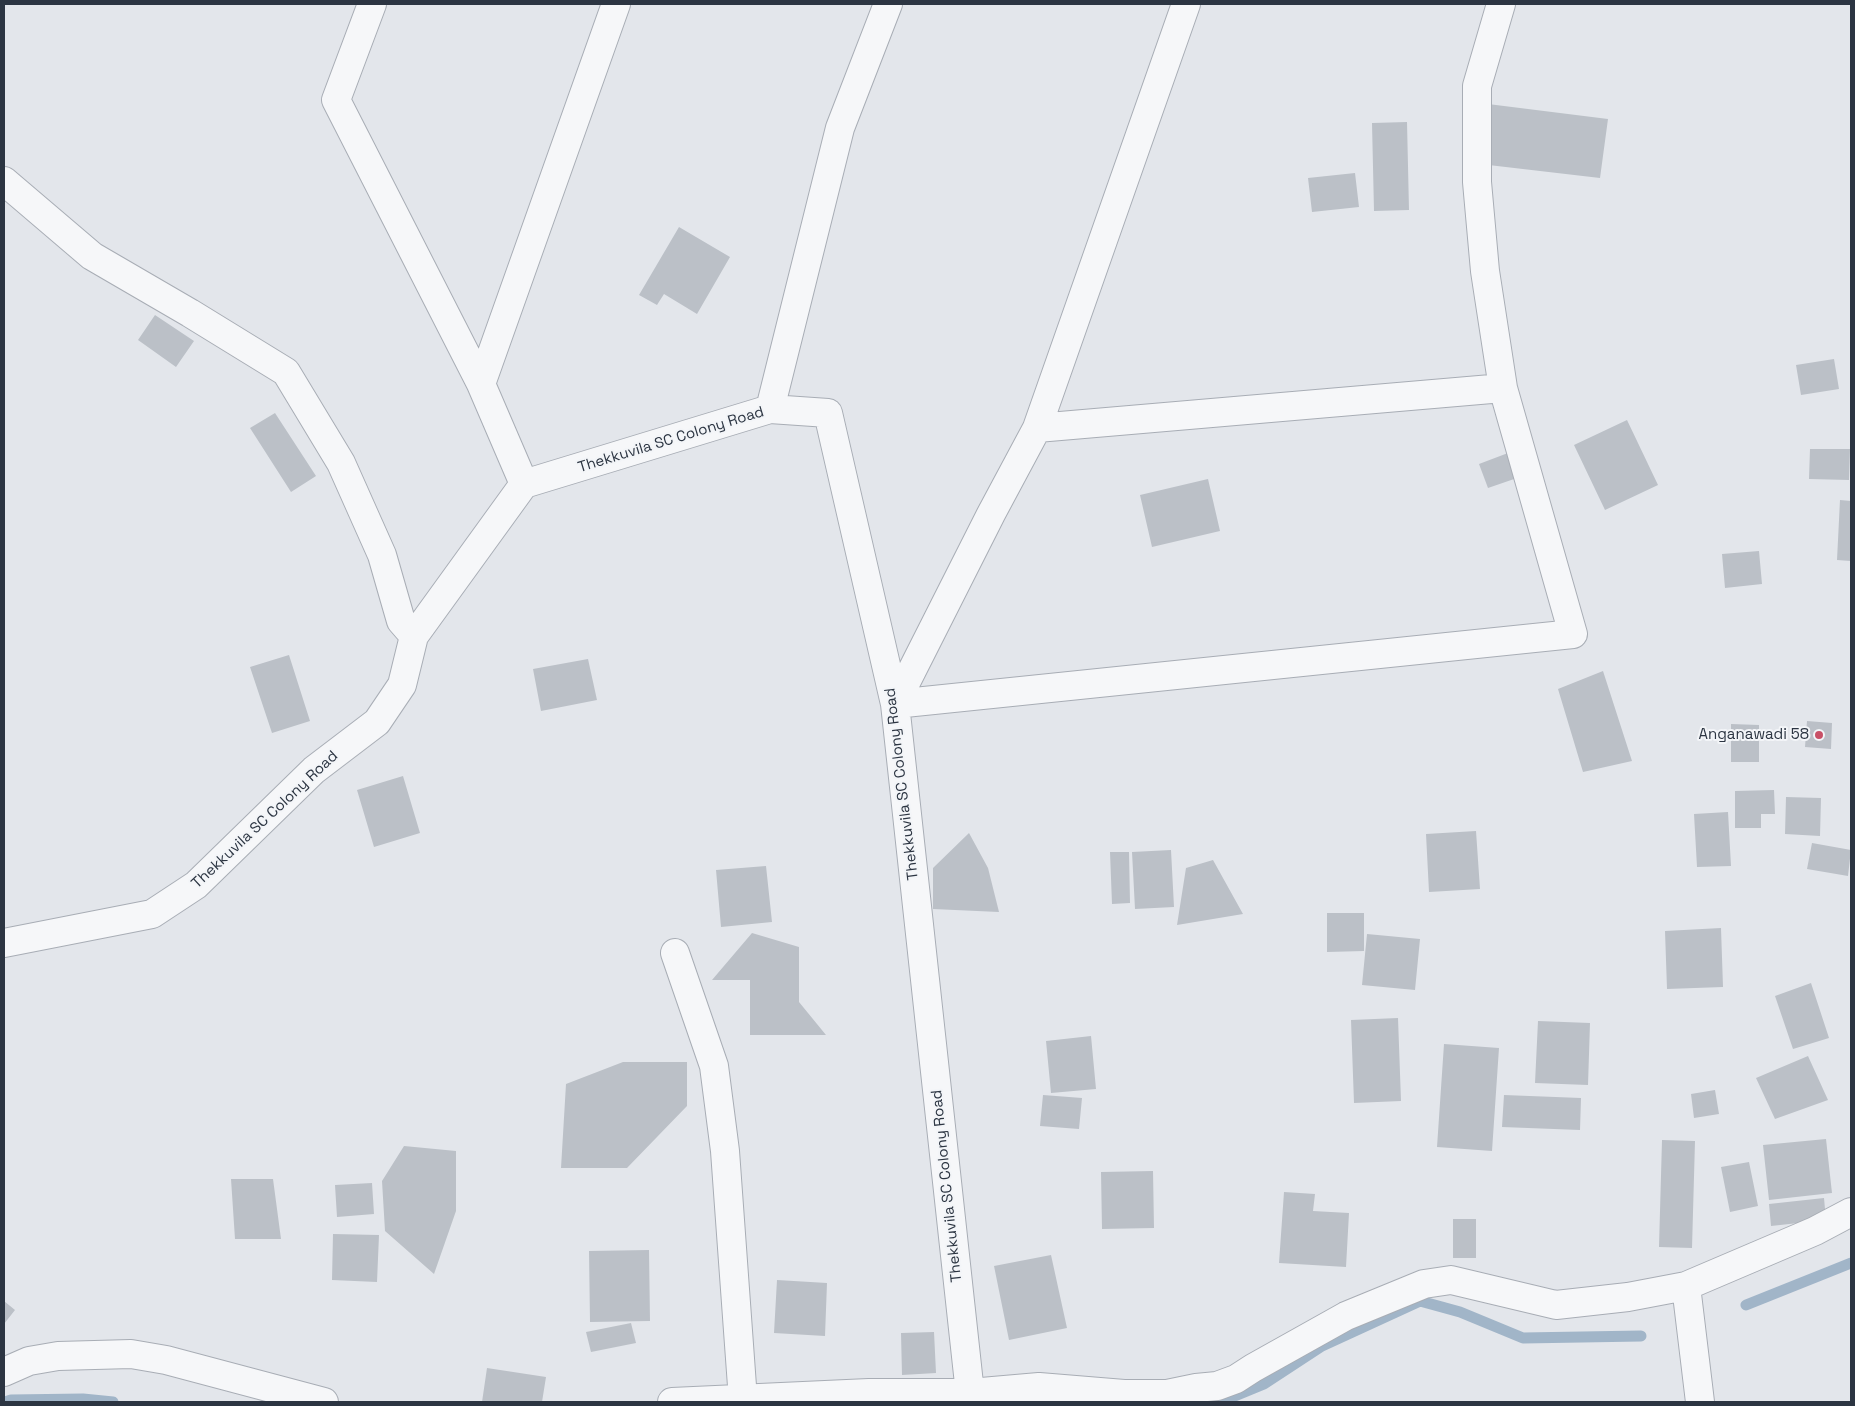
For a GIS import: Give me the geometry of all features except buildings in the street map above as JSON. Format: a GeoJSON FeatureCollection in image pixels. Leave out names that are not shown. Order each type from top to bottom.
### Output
{"type":"FeatureCollection","features":[{"type":"Feature","properties":{"kind":"street"},"geometry":{"type":"LineString","coordinates":[[372,4],[336,100],[481,384],[524,484]]}},
{"type":"Feature","properties":{"kind":"street"},"geometry":{"type":"LineString","coordinates":[[481,384],[616,4]]}},
{"type":"Feature","properties":{"kind":"street"},"geometry":{"type":"LineString","coordinates":[[770,410],[840,128],[888,4]]}},
{"type":"Feature","properties":{"kind":"street"},"geometry":{"type":"LineString","coordinates":[[895,704],[991,514],[1037,428],[1186,4]]}},
{"type":"Feature","properties":{"kind":"street"},"geometry":{"type":"LineString","coordinates":[[895,704],[1573,634],[1503,388],[1485,272],[1478,182],[1478,86],[1501,4]]}},
{"type":"Feature","properties":{"kind":"street"},"geometry":{"type":"LineString","coordinates":[[4,180],[92,256],[286,372],[341,463],[382,555],[401,621],[414,636]]}},
{"type":"Feature","properties":{"kind":"street"},"geometry":{"type":"LineString","coordinates":[[1037,428],[1503,388]]}},
{"type":"Feature","properties":{"kind":"street","name":"Thekkuvila SC Colony Road"},"geometry":{"type":"LineString","coordinates":[[4,943],[152,914],[196,885],[314,770],[377,722],[402,685],[414,636],[524,484],[770,410],[828,413],[895,704],[970,1393]]}},
{"type":"Feature","properties":{"kind":"street"},"geometry":{"type":"LineString","coordinates":[[675,953],[714,1066],[725,1151],[743,1400]]}},
{"type":"Feature","properties":{"kind":"street"},"geometry":{"type":"LineString","coordinates":[[672,1402],[869,1393],[970,1393],[1039,1387],[1124,1394],[1167,1394],[1217,1386],[1236,1378],[1346,1316],[1424,1284],[1451,1280],[1556,1305],[1628,1297],[1686,1286],[1815,1231],[1851,1212]]}},
{"type":"Feature","properties":{"kind":"street"},"geometry":{"type":"LineString","coordinates":[[1686,1286],[1700,1402]]}},
{"type":"Feature","properties":{"kind":"street"},"geometry":{"type":"LineString","coordinates":[[4,1372],[29,1361],[58,1356],[131,1354],[166,1360],[324,1402]]}},
{"type":"Feature","properties":{"kind":"waterway"},"geometry":{"type":"LineString","coordinates":[[1746,1305],[1851,1263]]}},
{"type":"Feature","properties":{"kind":"waterway"},"geometry":{"type":"LineString","coordinates":[[1220,1402],[1264,1384],[1322,1346],[1420,1301],[1460,1312],[1523,1338],[1641,1336]]}},
{"type":"Feature","properties":{"kind":"waterway"},"geometry":{"type":"LineString","coordinates":[[5,1402],[11,1400],[83,1399],[113,1402]]}},
{"type":"Feature","properties":{"kind":"place","name":"Anganawadi 58"},"geometry":{"type":"Point","coordinates":[1819,735]}}]}
